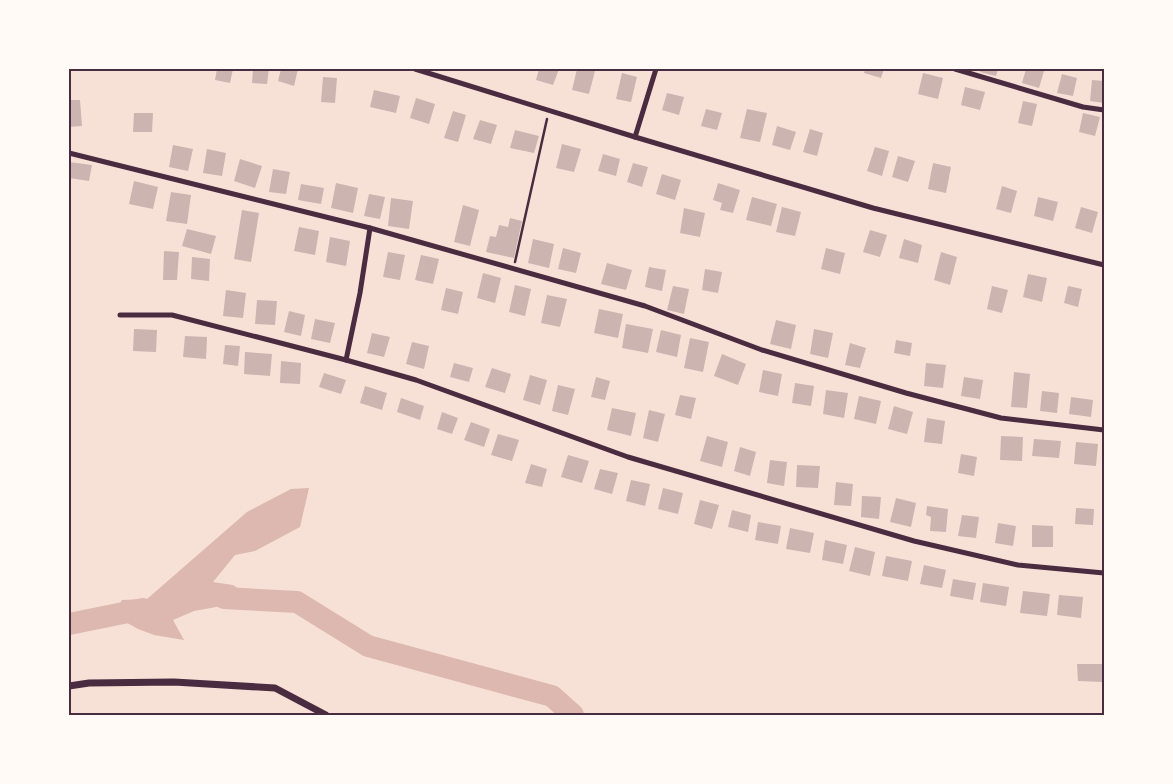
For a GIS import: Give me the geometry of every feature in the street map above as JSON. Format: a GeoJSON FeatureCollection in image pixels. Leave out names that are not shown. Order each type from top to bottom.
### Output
{"type":"FeatureCollection","features":[{"type":"Feature","properties":{"kind":"street"},"geometry":{"type":"LineString","coordinates":[[415,69],[873,208],[1104,265]]}},
{"type":"Feature","properties":{"kind":"street"},"geometry":{"type":"LineString","coordinates":[[635,137],[656,69]]}},
{"type":"Feature","properties":{"kind":"street"},"geometry":{"type":"LineString","coordinates":[[955,69],[1083,107],[1104,110]]}},
{"type":"Feature","properties":{"kind":"street"},"geometry":{"type":"LineString","coordinates":[[69,153],[370,228],[645,306],[762,350],[1001,418],[1104,430]]}},
{"type":"Feature","properties":{"kind":"street"},"geometry":{"type":"LineString","coordinates":[[346,360],[360,293],[370,228]]}},
{"type":"Feature","properties":{"kind":"street"},"geometry":{"type":"LineString","coordinates":[[120,315],[172,315],[346,360],[416,380],[628,457],[914,541],[1018,565],[1104,573]]}},
{"type":"Feature","properties":{"kind":"street"},"geometry":{"type":"LineString","coordinates":[[69,686],[89,683],[174,682],[275,688],[326,715]]}},
{"type":"Feature","properties":{"kind":"path"},"geometry":{"type":"LineString","coordinates":[[513,269],[549,111]]}},
{"type":"Feature","properties":{"kind":"shaded area"},"geometry":{"type":"Polygon","coordinates":[[[309,488],[300,527],[255,551],[235,555],[213,582],[233,585],[255,600],[194,611],[173,620],[184,640],[154,635],[138,629],[113,615],[122,600],[147,599],[247,512],[291,489],[309,488]]]}},
{"type":"Feature","properties":{"kind":"building"},"geometry":{"type":"Polygon","coordinates":[[[217,69],[233,69],[230,83],[215,80],[217,69]]]}},
{"type":"Feature","properties":{"kind":"building"},"geometry":{"type":"Polygon","coordinates":[[[253,69],[269,69],[267,84],[252,83],[253,69]]]}},
{"type":"Feature","properties":{"kind":"building"},"geometry":{"type":"Polygon","coordinates":[[[281,69],[298,69],[294,86],[278,81],[281,69]]]}},
{"type":"Feature","properties":{"kind":"building"},"geometry":{"type":"Polygon","coordinates":[[[539,69],[559,69],[553,85],[536,80],[539,69]]]}},
{"type":"Feature","properties":{"kind":"building"},"geometry":{"type":"Polygon","coordinates":[[[577,69],[595,71],[589,94],[572,90],[577,69]]]}},
{"type":"Feature","properties":{"kind":"building"},"geometry":{"type":"Polygon","coordinates":[[[865,69],[884,69],[881,78],[864,73],[865,69]]]}},
{"type":"Feature","properties":{"kind":"building"},"geometry":{"type":"Polygon","coordinates":[[[981,69],[998,69],[996,76],[980,72],[981,69]]]}},
{"type":"Feature","properties":{"kind":"building"},"geometry":{"type":"Polygon","coordinates":[[[1026,69],[1044,71],[1039,88],[1022,83],[1026,69]]]}},
{"type":"Feature","properties":{"kind":"building"},"geometry":{"type":"Polygon","coordinates":[[[622,73],[637,77],[631,102],[616,99],[622,73]]]}},
{"type":"Feature","properties":{"kind":"building"},"geometry":{"type":"Polygon","coordinates":[[[923,73],[943,78],[938,99],[918,94],[923,73]]]}},
{"type":"Feature","properties":{"kind":"building"},"geometry":{"type":"Polygon","coordinates":[[[1062,74],[1077,78],[1073,96],[1057,93],[1062,74]]]}},
{"type":"Feature","properties":{"kind":"building"},"geometry":{"type":"Polygon","coordinates":[[[323,77],[337,78],[335,103],[321,102],[323,77]]]}},
{"type":"Feature","properties":{"kind":"building"},"geometry":{"type":"Polygon","coordinates":[[[1092,80],[1104,81],[1104,103],[1090,101],[1092,80]]]}},
{"type":"Feature","properties":{"kind":"building"},"geometry":{"type":"Polygon","coordinates":[[[965,87],[985,92],[980,110],[961,105],[965,87]]]}},
{"type":"Feature","properties":{"kind":"building"},"geometry":{"type":"Polygon","coordinates":[[[374,90],[400,96],[396,113],[370,107],[374,90]]]}},
{"type":"Feature","properties":{"kind":"building"},"geometry":{"type":"Polygon","coordinates":[[[667,93],[684,97],[679,115],[662,110],[667,93]]]}},
{"type":"Feature","properties":{"kind":"building"},"geometry":{"type":"Polygon","coordinates":[[[416,98],[435,104],[429,124],[410,118],[416,98]]]}},
{"type":"Feature","properties":{"kind":"building"},"geometry":{"type":"Polygon","coordinates":[[[69,100],[80,100],[82,126],[69,127],[69,100]]]}},
{"type":"Feature","properties":{"kind":"building"},"geometry":{"type":"Polygon","coordinates":[[[1023,101],[1037,104],[1032,126],[1018,123],[1023,101]]]}},
{"type":"Feature","properties":{"kind":"building"},"geometry":{"type":"Polygon","coordinates":[[[706,109],[722,113],[717,130],[701,126],[706,109]]]}},
{"type":"Feature","properties":{"kind":"building"},"geometry":{"type":"Polygon","coordinates":[[[747,109],[767,113],[760,142],[740,138],[747,109]]]}},
{"type":"Feature","properties":{"kind":"building"},"geometry":{"type":"Polygon","coordinates":[[[453,111],[466,115],[458,142],[444,138],[453,111]]]}},
{"type":"Feature","properties":{"kind":"building"},"geometry":{"type":"Polygon","coordinates":[[[134,113],[153,113],[152,132],[133,132],[134,113]]]}},
{"type":"Feature","properties":{"kind":"building"},"geometry":{"type":"Polygon","coordinates":[[[1083,113],[1100,117],[1095,136],[1079,132],[1083,113]]]}},
{"type":"Feature","properties":{"kind":"building"},"geometry":{"type":"Polygon","coordinates":[[[480,120],[497,125],[491,144],[473,139],[480,120]]]}},
{"type":"Feature","properties":{"kind":"building"},"geometry":{"type":"Polygon","coordinates":[[[777,126],[796,132],[790,150],[772,145],[777,126]]]}},
{"type":"Feature","properties":{"kind":"building"},"geometry":{"type":"Polygon","coordinates":[[[810,129],[823,133],[817,156],[803,152],[810,129]]]}},
{"type":"Feature","properties":{"kind":"building"},"geometry":{"type":"Polygon","coordinates":[[[515,130],[539,136],[534,153],[510,148],[515,130]]]}},
{"type":"Feature","properties":{"kind":"building"},"geometry":{"type":"Polygon","coordinates":[[[562,144],[581,149],[574,172],[556,168],[562,144]]]}},
{"type":"Feature","properties":{"kind":"building"},"geometry":{"type":"Polygon","coordinates":[[[173,145],[193,149],[188,171],[169,167],[173,145]]]}},
{"type":"Feature","properties":{"kind":"building"},"geometry":{"type":"Polygon","coordinates":[[[875,147],[889,151],[882,176],[867,171],[875,147]]]}},
{"type":"Feature","properties":{"kind":"building"},"geometry":{"type":"Polygon","coordinates":[[[207,149],[226,153],[222,176],[203,173],[207,149]]]}},
{"type":"Feature","properties":{"kind":"building"},"geometry":{"type":"Polygon","coordinates":[[[603,154],[620,159],[616,176],[598,171],[603,154]]]}},
{"type":"Feature","properties":{"kind":"building"},"geometry":{"type":"Polygon","coordinates":[[[898,156],[915,161],[908,182],[892,177],[898,156]]]}},
{"type":"Feature","properties":{"kind":"building"},"geometry":{"type":"Polygon","coordinates":[[[240,159],[262,166],[255,188],[234,181],[240,159]]]}},
{"type":"Feature","properties":{"kind":"building"},"geometry":{"type":"Polygon","coordinates":[[[69,162],[92,165],[89,181],[69,178],[69,162]]]}},
{"type":"Feature","properties":{"kind":"building"},"geometry":{"type":"Polygon","coordinates":[[[633,163],[648,167],[642,187],[627,182],[633,163]]]}},
{"type":"Feature","properties":{"kind":"building"},"geometry":{"type":"Polygon","coordinates":[[[933,163],[951,167],[946,193],[928,189],[933,163]]]}},
{"type":"Feature","properties":{"kind":"building"},"geometry":{"type":"Polygon","coordinates":[[[273,169],[290,172],[286,194],[269,192],[273,169]]]}},
{"type":"Feature","properties":{"kind":"building"},"geometry":{"type":"Polygon","coordinates":[[[662,174],[681,180],[675,200],[656,194],[662,174]]]}},
{"type":"Feature","properties":{"kind":"building"},"geometry":{"type":"Polygon","coordinates":[[[134,181],[158,187],[153,209],[129,204],[134,181]]]}},
{"type":"Feature","properties":{"kind":"building"},"geometry":{"type":"Polygon","coordinates":[[[336,183],[358,188],[353,213],[331,208],[336,183]]]}},
{"type":"Feature","properties":{"kind":"building"},"geometry":{"type":"Polygon","coordinates":[[[718,183],[740,190],[733,213],[720,210],[722,203],[713,200],[718,183]]]}},
{"type":"Feature","properties":{"kind":"building"},"geometry":{"type":"Polygon","coordinates":[[[301,184],[324,188],[321,204],[298,200],[301,184]]]}},
{"type":"Feature","properties":{"kind":"building"},"geometry":{"type":"Polygon","coordinates":[[[1002,186],[1017,191],[1011,213],[996,209],[1002,186]]]}},
{"type":"Feature","properties":{"kind":"building"},"geometry":{"type":"Polygon","coordinates":[[[171,192],[191,195],[187,224],[166,221],[171,192]]]}},
{"type":"Feature","properties":{"kind":"building"},"geometry":{"type":"Polygon","coordinates":[[[369,194],[385,197],[380,219],[364,216],[369,194]]]}},
{"type":"Feature","properties":{"kind":"building"},"geometry":{"type":"Polygon","coordinates":[[[752,197],[777,204],[771,226],[746,220],[752,197]]]}},
{"type":"Feature","properties":{"kind":"building"},"geometry":{"type":"Polygon","coordinates":[[[1038,197],[1058,202],[1053,221],[1034,216],[1038,197]]]}},
{"type":"Feature","properties":{"kind":"building"},"geometry":{"type":"Polygon","coordinates":[[[391,198],[413,201],[409,229],[388,226],[391,198]]]}},
{"type":"Feature","properties":{"kind":"building"},"geometry":{"type":"Polygon","coordinates":[[[463,205],[479,210],[470,246],[454,242],[463,205]]]}},
{"type":"Feature","properties":{"kind":"building"},"geometry":{"type":"Polygon","coordinates":[[[782,207],[801,212],[795,236],[776,232],[782,207]]]}},
{"type":"Feature","properties":{"kind":"building"},"geometry":{"type":"Polygon","coordinates":[[[1081,207],[1098,212],[1092,233],[1075,228],[1081,207]]]}},
{"type":"Feature","properties":{"kind":"building"},"geometry":{"type":"Polygon","coordinates":[[[684,208],[705,213],[700,237],[680,233],[684,208]]]}},
{"type":"Feature","properties":{"kind":"building"},"geometry":{"type":"Polygon","coordinates":[[[242,210],[259,213],[251,262],[234,259],[242,210]]]}},
{"type":"Feature","properties":{"kind":"building"},"geometry":{"type":"Polygon","coordinates":[[[510,218],[522,221],[514,258],[486,252],[490,236],[496,237],[499,225],[508,227],[510,218]]]}},
{"type":"Feature","properties":{"kind":"building"},"geometry":{"type":"Polygon","coordinates":[[[299,227],[319,231],[315,255],[294,251],[299,227]]]}},
{"type":"Feature","properties":{"kind":"building"},"geometry":{"type":"Polygon","coordinates":[[[187,229],[216,236],[211,254],[182,246],[187,229]]]}},
{"type":"Feature","properties":{"kind":"building"},"geometry":{"type":"Polygon","coordinates":[[[870,230],[887,235],[880,257],[863,252],[870,230]]]}},
{"type":"Feature","properties":{"kind":"building"},"geometry":{"type":"Polygon","coordinates":[[[330,237],[350,241],[346,266],[326,262],[330,237]]]}},
{"type":"Feature","properties":{"kind":"building"},"geometry":{"type":"Polygon","coordinates":[[[533,239],[554,244],[549,268],[528,263],[533,239]]]}},
{"type":"Feature","properties":{"kind":"building"},"geometry":{"type":"Polygon","coordinates":[[[904,239],[922,245],[918,263],[899,258],[904,239]]]}},
{"type":"Feature","properties":{"kind":"building"},"geometry":{"type":"Polygon","coordinates":[[[563,248],[581,253],[576,273],[558,269],[563,248]]]}},
{"type":"Feature","properties":{"kind":"building"},"geometry":{"type":"Polygon","coordinates":[[[826,248],[845,253],[840,274],[821,269],[826,248]]]}},
{"type":"Feature","properties":{"kind":"building"},"geometry":{"type":"Polygon","coordinates":[[[164,251],[179,252],[177,280],[163,280],[164,251]]]}},
{"type":"Feature","properties":{"kind":"building"},"geometry":{"type":"Polygon","coordinates":[[[388,252],[405,255],[400,280],[383,277],[388,252]]]}},
{"type":"Feature","properties":{"kind":"building"},"geometry":{"type":"Polygon","coordinates":[[[941,252],[957,257],[950,285],[934,280],[941,252]]]}},
{"type":"Feature","properties":{"kind":"building"},"geometry":{"type":"Polygon","coordinates":[[[421,255],[439,259],[433,284],[415,280],[421,255]]]}},
{"type":"Feature","properties":{"kind":"building"},"geometry":{"type":"Polygon","coordinates":[[[192,257],[210,259],[209,281],[191,279],[192,257]]]}},
{"type":"Feature","properties":{"kind":"building"},"geometry":{"type":"Polygon","coordinates":[[[607,263],[632,270],[626,290],[601,284],[607,263]]]}},
{"type":"Feature","properties":{"kind":"building"},"geometry":{"type":"Polygon","coordinates":[[[649,267],[666,270],[662,291],[645,287],[649,267]]]}},
{"type":"Feature","properties":{"kind":"building"},"geometry":{"type":"Polygon","coordinates":[[[705,269],[722,272],[718,293],[702,290],[705,269]]]}},
{"type":"Feature","properties":{"kind":"building"},"geometry":{"type":"Polygon","coordinates":[[[483,273],[501,278],[495,303],[477,298],[483,273]]]}},
{"type":"Feature","properties":{"kind":"building"},"geometry":{"type":"Polygon","coordinates":[[[1028,274],[1047,278],[1042,302],[1023,297],[1028,274]]]}},
{"type":"Feature","properties":{"kind":"building"},"geometry":{"type":"Polygon","coordinates":[[[515,285],[531,289],[525,316],[509,312],[515,285]]]}},
{"type":"Feature","properties":{"kind":"building"},"geometry":{"type":"Polygon","coordinates":[[[673,286],[689,289],[684,314],[667,310],[673,286]]]}},
{"type":"Feature","properties":{"kind":"building"},"geometry":{"type":"Polygon","coordinates":[[[992,286],[1008,290],[1002,313],[987,309],[992,286]]]}},
{"type":"Feature","properties":{"kind":"building"},"geometry":{"type":"Polygon","coordinates":[[[1068,286],[1082,289],[1078,307],[1064,303],[1068,286]]]}},
{"type":"Feature","properties":{"kind":"building"},"geometry":{"type":"Polygon","coordinates":[[[446,288],[463,292],[458,314],[441,310],[446,288]]]}},
{"type":"Feature","properties":{"kind":"building"},"geometry":{"type":"Polygon","coordinates":[[[226,290],[246,293],[243,318],[223,316],[226,290]]]}},
{"type":"Feature","properties":{"kind":"building"},"geometry":{"type":"Polygon","coordinates":[[[547,295],[567,299],[560,327],[541,323],[547,295]]]}},
{"type":"Feature","properties":{"kind":"building"},"geometry":{"type":"Polygon","coordinates":[[[257,300],[277,301],[275,325],[255,324],[257,300]]]}},
{"type":"Feature","properties":{"kind":"building"},"geometry":{"type":"Polygon","coordinates":[[[599,309],[623,314],[618,338],[594,333],[599,309]]]}},
{"type":"Feature","properties":{"kind":"building"},"geometry":{"type":"Polygon","coordinates":[[[289,311],[305,315],[301,336],[284,332],[289,311]]]}},
{"type":"Feature","properties":{"kind":"building"},"geometry":{"type":"Polygon","coordinates":[[[315,319],[335,323],[330,343],[311,339],[315,319]]]}},
{"type":"Feature","properties":{"kind":"building"},"geometry":{"type":"Polygon","coordinates":[[[776,320],[796,325],[791,349],[770,344],[776,320]]]}},
{"type":"Feature","properties":{"kind":"building"},"geometry":{"type":"Polygon","coordinates":[[[626,324],[653,329],[648,353],[622,348],[626,324]]]}},
{"type":"Feature","properties":{"kind":"building"},"geometry":{"type":"Polygon","coordinates":[[[134,329],[157,330],[156,352],[133,351],[134,329]]]}},
{"type":"Feature","properties":{"kind":"building"},"geometry":{"type":"Polygon","coordinates":[[[814,329],[833,333],[828,358],[810,354],[814,329]]]}},
{"type":"Feature","properties":{"kind":"building"},"geometry":{"type":"Polygon","coordinates":[[[661,330],[681,335],[677,357],[656,352],[661,330]]]}},
{"type":"Feature","properties":{"kind":"building"},"geometry":{"type":"Polygon","coordinates":[[[372,333],[390,337],[384,357],[367,353],[372,333]]]}},
{"type":"Feature","properties":{"kind":"building"},"geometry":{"type":"Polygon","coordinates":[[[185,336],[207,337],[206,359],[183,357],[185,336]]]}},
{"type":"Feature","properties":{"kind":"building"},"geometry":{"type":"Polygon","coordinates":[[[690,338],[709,342],[703,372],[684,368],[690,338]]]}},
{"type":"Feature","properties":{"kind":"building"},"geometry":{"type":"Polygon","coordinates":[[[896,340],[912,343],[910,356],[894,353],[896,340]]]}},
{"type":"Feature","properties":{"kind":"building"},"geometry":{"type":"Polygon","coordinates":[[[412,342],[429,346],[424,369],[406,364],[412,342]]]}},
{"type":"Feature","properties":{"kind":"building"},"geometry":{"type":"Polygon","coordinates":[[[850,343],[866,348],[860,368],[845,365],[850,343]]]}},
{"type":"Feature","properties":{"kind":"building"},"geometry":{"type":"Polygon","coordinates":[[[225,345],[240,346],[238,366],[223,364],[225,345]]]}},
{"type":"Feature","properties":{"kind":"building"},"geometry":{"type":"Polygon","coordinates":[[[245,352],[272,354],[270,376],[244,374],[245,352]]]}},
{"type":"Feature","properties":{"kind":"building"},"geometry":{"type":"Polygon","coordinates":[[[722,354],[746,364],[738,385],[714,376],[722,354]]]}},
{"type":"Feature","properties":{"kind":"building"},"geometry":{"type":"Polygon","coordinates":[[[281,361],[301,363],[300,384],[280,383],[281,361]]]}},
{"type":"Feature","properties":{"kind":"building"},"geometry":{"type":"Polygon","coordinates":[[[454,363],[473,368],[469,382],[450,377],[454,363]]]}},
{"type":"Feature","properties":{"kind":"building"},"geometry":{"type":"Polygon","coordinates":[[[926,363],[946,365],[943,388],[924,386],[926,363]]]}},
{"type":"Feature","properties":{"kind":"building"},"geometry":{"type":"Polygon","coordinates":[[[492,368],[511,374],[505,393],[485,387],[492,368]]]}},
{"type":"Feature","properties":{"kind":"building"},"geometry":{"type":"Polygon","coordinates":[[[763,370],[782,374],[778,396],[759,392],[763,370]]]}},
{"type":"Feature","properties":{"kind":"building"},"geometry":{"type":"Polygon","coordinates":[[[1014,372],[1030,374],[1027,408],[1011,407],[1014,372]]]}},
{"type":"Feature","properties":{"kind":"building"},"geometry":{"type":"Polygon","coordinates":[[[324,373],[346,380],[341,394],[319,387],[324,373]]]}},
{"type":"Feature","properties":{"kind":"building"},"geometry":{"type":"Polygon","coordinates":[[[530,375],[547,380],[540,405],[523,400],[530,375]]]}},
{"type":"Feature","properties":{"kind":"building"},"geometry":{"type":"Polygon","coordinates":[[[596,377],[610,381],[605,400],[591,397],[596,377]]]}},
{"type":"Feature","properties":{"kind":"building"},"geometry":{"type":"Polygon","coordinates":[[[964,377],[983,380],[980,399],[961,396],[964,377]]]}},
{"type":"Feature","properties":{"kind":"building"},"geometry":{"type":"Polygon","coordinates":[[[795,383],[814,386],[811,406],[792,403],[795,383]]]}},
{"type":"Feature","properties":{"kind":"building"},"geometry":{"type":"Polygon","coordinates":[[[558,385],[575,389],[568,415],[552,411],[558,385]]]}},
{"type":"Feature","properties":{"kind":"building"},"geometry":{"type":"Polygon","coordinates":[[[365,386],[387,393],[382,410],[360,403],[365,386]]]}},
{"type":"Feature","properties":{"kind":"building"},"geometry":{"type":"Polygon","coordinates":[[[826,390],[848,393],[844,418],[823,414],[826,390]]]}},
{"type":"Feature","properties":{"kind":"building"},"geometry":{"type":"Polygon","coordinates":[[[1042,391],[1059,393],[1057,413],[1040,411],[1042,391]]]}},
{"type":"Feature","properties":{"kind":"building"},"geometry":{"type":"Polygon","coordinates":[[[680,395],[696,398],[691,419],[675,415],[680,395]]]}},
{"type":"Feature","properties":{"kind":"building"},"geometry":{"type":"Polygon","coordinates":[[[859,396],[881,401],[876,424],[854,419],[859,396]]]}},
{"type":"Feature","properties":{"kind":"building"},"geometry":{"type":"Polygon","coordinates":[[[1071,397],[1093,400],[1091,417],[1069,414],[1071,397]]]}},
{"type":"Feature","properties":{"kind":"building"},"geometry":{"type":"Polygon","coordinates":[[[401,398],[424,406],[420,420],[397,412],[401,398]]]}},
{"type":"Feature","properties":{"kind":"building"},"geometry":{"type":"Polygon","coordinates":[[[894,406],[913,412],[907,434],[888,429],[894,406]]]}},
{"type":"Feature","properties":{"kind":"building"},"geometry":{"type":"Polygon","coordinates":[[[612,408],[636,413],[631,436],[607,430],[612,408]]]}},
{"type":"Feature","properties":{"kind":"building"},"geometry":{"type":"Polygon","coordinates":[[[649,410],[665,414],[658,442],[643,438],[649,410]]]}},
{"type":"Feature","properties":{"kind":"building"},"geometry":{"type":"Polygon","coordinates":[[[442,412],[458,418],[452,434],[437,429],[442,412]]]}},
{"type":"Feature","properties":{"kind":"building"},"geometry":{"type":"Polygon","coordinates":[[[927,418],[945,421],[942,444],[924,442],[927,418]]]}},
{"type":"Feature","properties":{"kind":"building"},"geometry":{"type":"Polygon","coordinates":[[[471,422],[490,429],[484,447],[464,440],[471,422]]]}},
{"type":"Feature","properties":{"kind":"building"},"geometry":{"type":"Polygon","coordinates":[[[498,434],[519,440],[512,461],[491,455],[498,434]]]}},
{"type":"Feature","properties":{"kind":"building"},"geometry":{"type":"Polygon","coordinates":[[[707,436],[728,442],[722,467],[700,461],[707,436]]]}},
{"type":"Feature","properties":{"kind":"building"},"geometry":{"type":"Polygon","coordinates":[[[1001,436],[1023,437],[1022,461],[1000,460],[1001,436]]]}},
{"type":"Feature","properties":{"kind":"building"},"geometry":{"type":"Polygon","coordinates":[[[1034,439],[1061,441],[1059,458],[1032,456],[1034,439]]]}},
{"type":"Feature","properties":{"kind":"building"},"geometry":{"type":"Polygon","coordinates":[[[1076,442],[1098,444],[1096,466],[1074,464],[1076,442]]]}},
{"type":"Feature","properties":{"kind":"building"},"geometry":{"type":"Polygon","coordinates":[[[740,447],[756,452],[750,476],[734,471],[740,447]]]}},
{"type":"Feature","properties":{"kind":"building"},"geometry":{"type":"Polygon","coordinates":[[[961,454],[977,457],[974,476],[958,473],[961,454]]]}},
{"type":"Feature","properties":{"kind":"building"},"geometry":{"type":"Polygon","coordinates":[[[568,455],[589,461],[582,483],[561,477],[568,455]]]}},
{"type":"Feature","properties":{"kind":"building"},"geometry":{"type":"Polygon","coordinates":[[[770,460],[787,462],[784,486],[767,483],[770,460]]]}},
{"type":"Feature","properties":{"kind":"building"},"geometry":{"type":"Polygon","coordinates":[[[531,464],[547,469],[542,487],[525,483],[531,464]]]}},
{"type":"Feature","properties":{"kind":"building"},"geometry":{"type":"Polygon","coordinates":[[[797,465],[820,466],[818,488],[796,487],[797,465]]]}},
{"type":"Feature","properties":{"kind":"building"},"geometry":{"type":"Polygon","coordinates":[[[600,469],[618,473],[612,494],[594,489],[600,469]]]}},
{"type":"Feature","properties":{"kind":"building"},"geometry":{"type":"Polygon","coordinates":[[[631,480],[650,484],[645,506],[626,501],[631,480]]]}},
{"type":"Feature","properties":{"kind":"building"},"geometry":{"type":"Polygon","coordinates":[[[836,482],[853,484],[851,506],[834,505],[836,482]]]}},
{"type":"Feature","properties":{"kind":"building"},"geometry":{"type":"Polygon","coordinates":[[[663,488],[683,493],[678,514],[658,509],[663,488]]]}},
{"type":"Feature","properties":{"kind":"building"},"geometry":{"type":"Polygon","coordinates":[[[862,496],[881,497],[879,519],[861,517],[862,496]]]}},
{"type":"Feature","properties":{"kind":"building"},"geometry":{"type":"Polygon","coordinates":[[[896,498],[916,503],[911,527],[890,522],[896,498]]]}},
{"type":"Feature","properties":{"kind":"building"},"geometry":{"type":"Polygon","coordinates":[[[700,500],[719,505],[712,529],[694,524],[700,500]]]}},
{"type":"Feature","properties":{"kind":"building"},"geometry":{"type":"Polygon","coordinates":[[[927,506],[948,509],[946,532],[930,531],[931,517],[926,515],[927,506]]]}},
{"type":"Feature","properties":{"kind":"building"},"geometry":{"type":"Polygon","coordinates":[[[1076,508],[1094,509],[1093,525],[1075,524],[1076,508]]]}},
{"type":"Feature","properties":{"kind":"building"},"geometry":{"type":"Polygon","coordinates":[[[732,510],[751,515],[748,532],[728,527],[732,510]]]}},
{"type":"Feature","properties":{"kind":"building"},"geometry":{"type":"Polygon","coordinates":[[[962,515],[979,517],[976,538],[958,536],[962,515]]]}},
{"type":"Feature","properties":{"kind":"building"},"geometry":{"type":"Polygon","coordinates":[[[758,522],[781,526],[778,544],[755,540],[758,522]]]}},
{"type":"Feature","properties":{"kind":"building"},"geometry":{"type":"Polygon","coordinates":[[[998,523],[1016,526],[1013,546],[995,543],[998,523]]]}},
{"type":"Feature","properties":{"kind":"building"},"geometry":{"type":"Polygon","coordinates":[[[1032,525],[1053,526],[1053,547],[1032,547],[1032,525]]]}},
{"type":"Feature","properties":{"kind":"building"},"geometry":{"type":"Polygon","coordinates":[[[790,528],[814,533],[810,553],[786,549],[790,528]]]}},
{"type":"Feature","properties":{"kind":"building"},"geometry":{"type":"Polygon","coordinates":[[[825,540],[847,545],[843,564],[822,560],[825,540]]]}},
{"type":"Feature","properties":{"kind":"building"},"geometry":{"type":"Polygon","coordinates":[[[855,547],[875,552],[870,576],[849,571],[855,547]]]}},
{"type":"Feature","properties":{"kind":"building"},"geometry":{"type":"Polygon","coordinates":[[[886,556],[912,561],[908,581],[882,576],[886,556]]]}},
{"type":"Feature","properties":{"kind":"building"},"geometry":{"type":"Polygon","coordinates":[[[924,565],[946,570],[942,588],[920,584],[924,565]]]}},
{"type":"Feature","properties":{"kind":"building"},"geometry":{"type":"Polygon","coordinates":[[[953,579],[976,583],[973,600],[950,596],[953,579]]]}},
{"type":"Feature","properties":{"kind":"building"},"geometry":{"type":"Polygon","coordinates":[[[983,583],[1009,587],[1006,606],[980,602],[983,583]]]}},
{"type":"Feature","properties":{"kind":"building"},"geometry":{"type":"Polygon","coordinates":[[[1023,591],[1050,594],[1047,616],[1020,613],[1023,591]]]}},
{"type":"Feature","properties":{"kind":"building"},"geometry":{"type":"Polygon","coordinates":[[[1059,595],[1083,597],[1081,618],[1057,615],[1059,595]]]}},
{"type":"Feature","properties":{"kind":"building"},"geometry":{"type":"Polygon","coordinates":[[[1077,664],[1103,664],[1103,682],[1078,681],[1077,664]]]}},
{"type":"Feature","properties":{"kind":"waterway"},"geometry":{"type":"LineString","coordinates":[[224,598],[297,602],[368,646],[552,696],[573,715]]}},
{"type":"Feature","properties":{"kind":"waterway"},"geometry":{"type":"LineString","coordinates":[[69,624],[143,609]]}}]}
